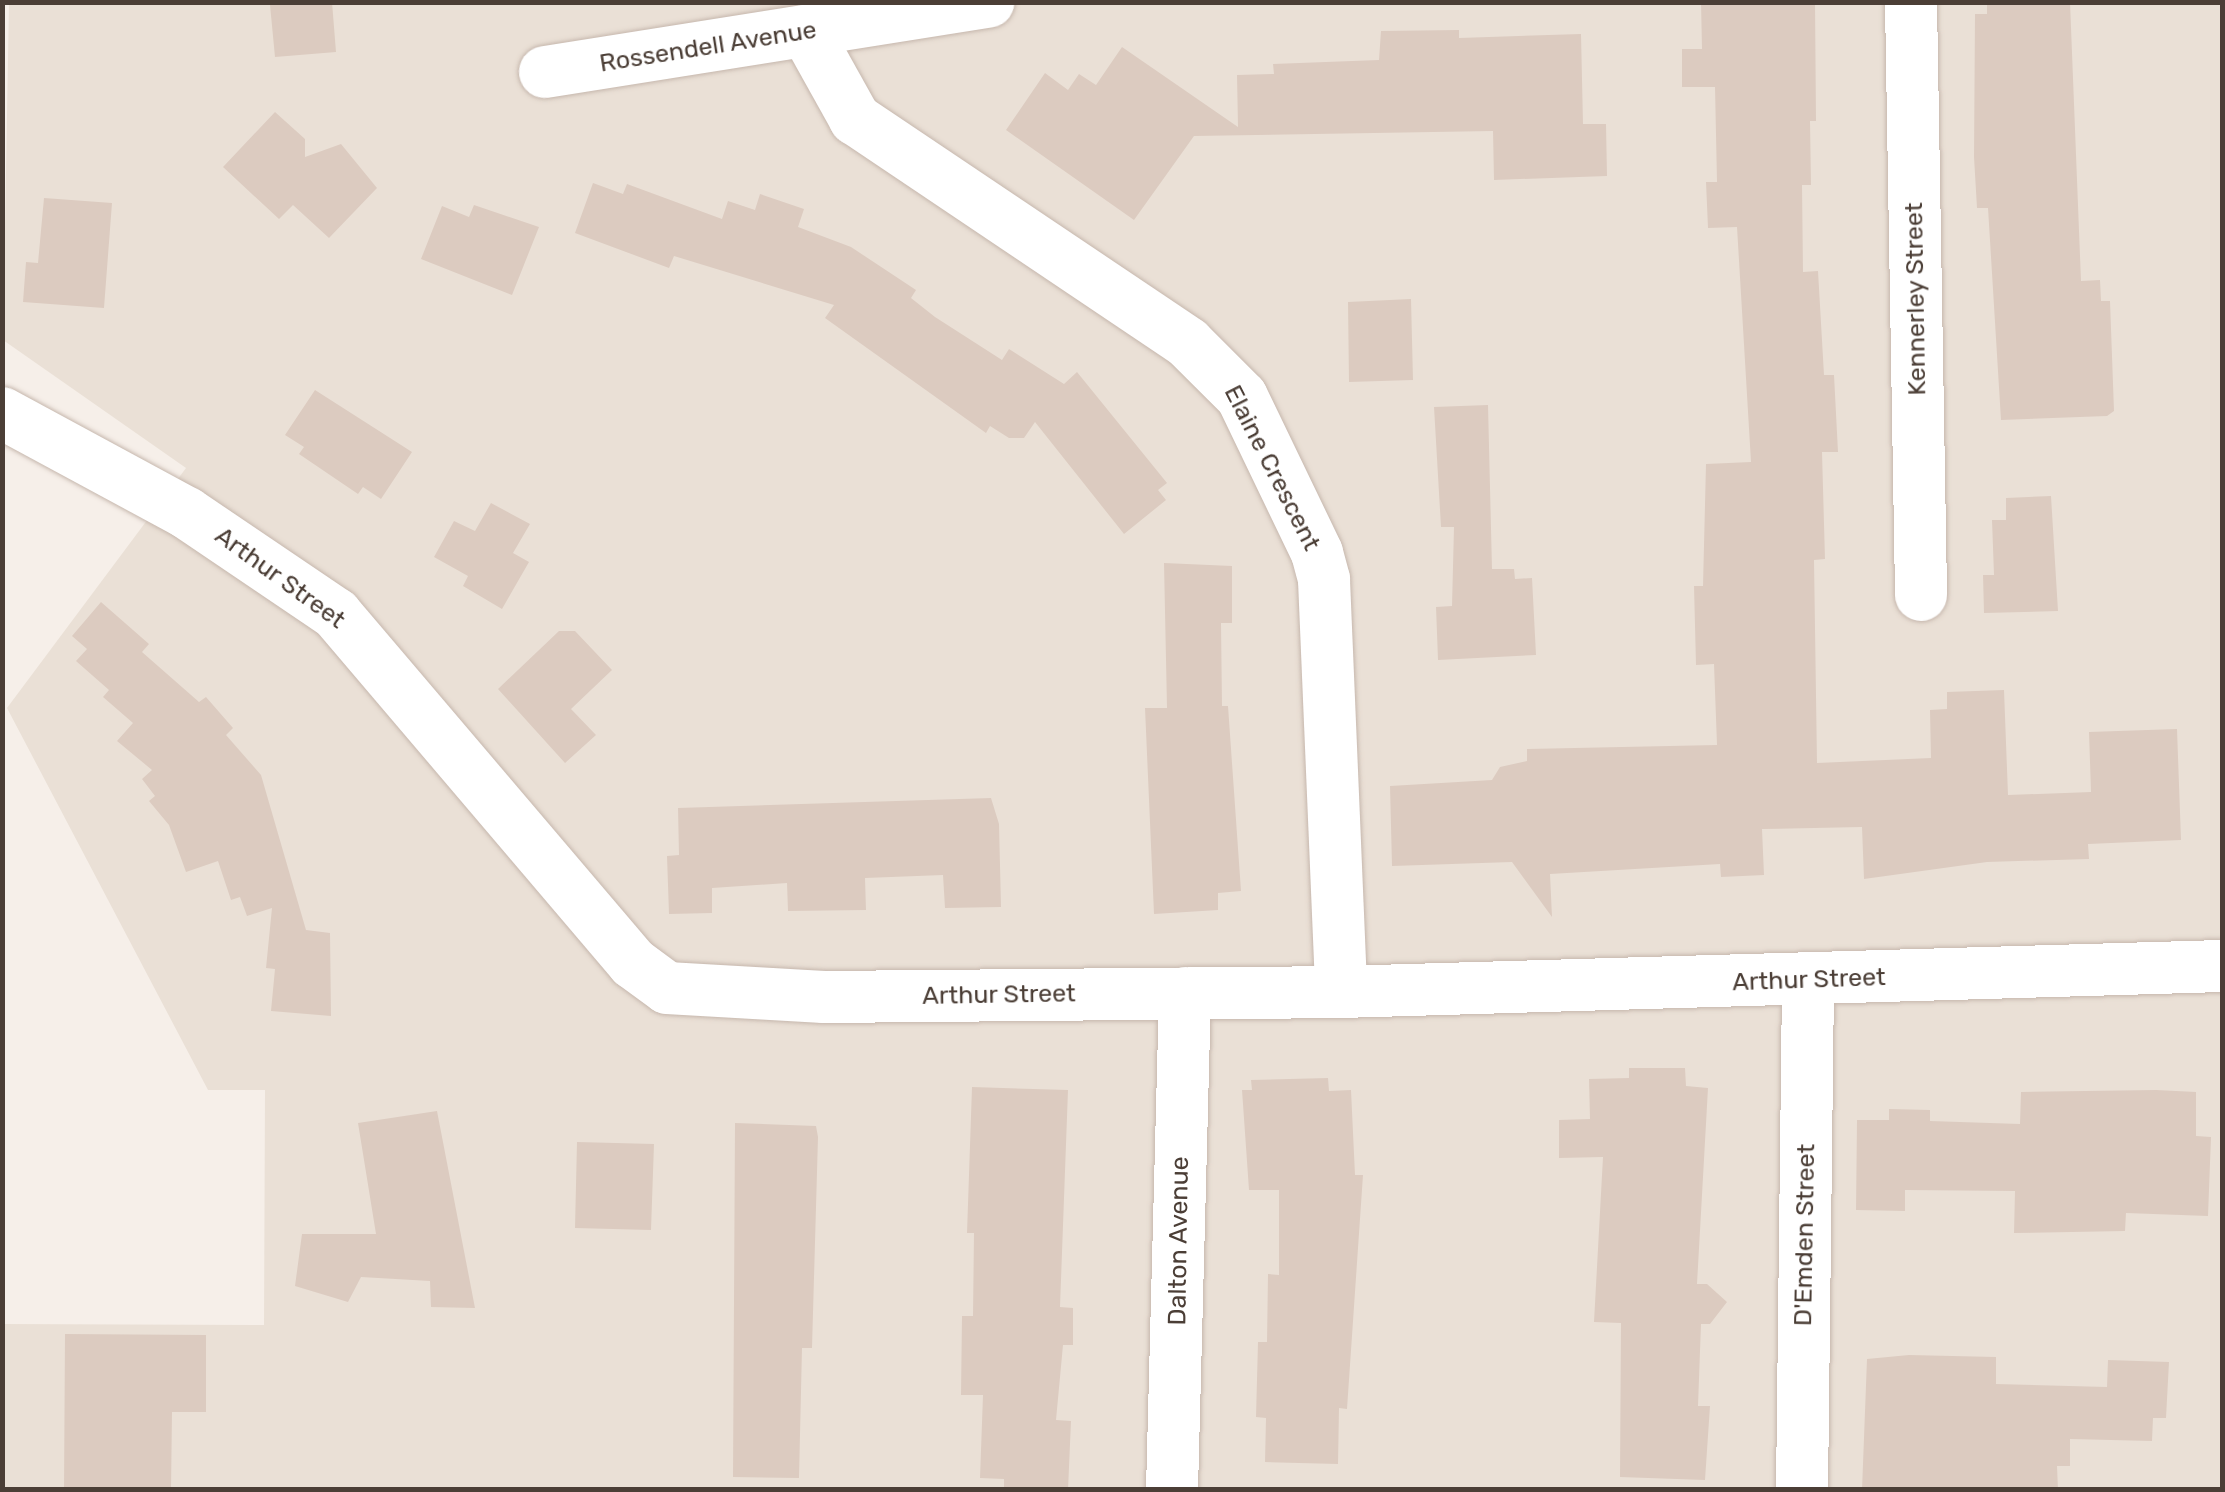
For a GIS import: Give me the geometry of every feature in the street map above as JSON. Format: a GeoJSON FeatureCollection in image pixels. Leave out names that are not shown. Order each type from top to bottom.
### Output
{"type":"FeatureCollection","features":[{"type":"Feature","properties":{"kind":"street","name":"Rossendell Avenue"},"geometry":{"type":"LineString","coordinates":[[545,72],[989,2]]}},
{"type":"Feature","properties":{"kind":"street","name":"Kennerley Street"},"geometry":{"type":"LineString","coordinates":[[1910,2],[1920,595]]}},
{"type":"Feature","properties":{"kind":"street","name":"Elaine Crescent"},"geometry":{"type":"LineString","coordinates":[[806,32],[854,119],[1188,343],[1242,397],[1318,553],[1324,580],[1341,992]]}},
{"type":"Feature","properties":{"kind":"street","name":"Arthur Street"},"geometry":{"type":"LineString","coordinates":[[2,413],[187,513],[336,614],[633,963],[667,988],[824,997],[1341,992],[2222,966]]}},
{"type":"Feature","properties":{"kind":"street","name":"D'Emden Street"},"geometry":{"type":"LineString","coordinates":[[1802,1490],[1808,981]]}},
{"type":"Feature","properties":{"kind":"street","name":"Dalton Avenue"},"geometry":{"type":"LineString","coordinates":[[1172,1490],[1185,994]]}},
{"type":"Feature","properties":{"kind":"shaded area"},"geometry":{"type":"Polygon","coordinates":[[[9,3],[2222,3],[2222,1489],[3,1489],[3,1324],[264,1325],[265,1090],[208,1090],[7,708],[186,468],[3,340],[9,3]]]}},
{"type":"Feature","properties":{"kind":"building"},"geometry":{"type":"Polygon","coordinates":[[[332,2],[336,52],[275,57],[270,5],[332,2]]]}},
{"type":"Feature","properties":{"kind":"building"},"geometry":{"type":"Polygon","coordinates":[[[1701,2],[1815,2],[1816,121],[1810,121],[1811,185],[1802,185],[1803,272],[1818,271],[1824,375],[1834,375],[1838,452],[1822,452],[1825,559],[1814,560],[1817,763],[1931,758],[1930,710],[1947,709],[1947,692],[2004,690],[2008,795],[2091,792],[2089,732],[2177,729],[2181,840],[2088,844],[2089,859],[1987,862],[1864,879],[1862,827],[1762,829],[1764,875],[1721,877],[1720,864],[1550,874],[1552,917],[1512,862],[1392,866],[1390,786],[1492,780],[1500,767],[1527,761],[1527,749],[1717,745],[1714,664],[1696,665],[1694,586],[1703,586],[1706,464],[1751,462],[1737,227],[1708,228],[1706,182],[1717,182],[1715,87],[1682,87],[1682,49],[1702,49],[1701,2]]]}},
{"type":"Feature","properties":{"kind":"building"},"geometry":{"type":"Polygon","coordinates":[[[1987,2],[2070,2],[2081,281],[2100,280],[2101,301],[2110,301],[2114,411],[2107,416],[2001,420],[1988,208],[1977,208],[1974,157],[1975,14],[1987,14],[1987,2]]]}},
{"type":"Feature","properties":{"kind":"building"},"geometry":{"type":"Polygon","coordinates":[[[1459,30],[1459,38],[1581,34],[1583,124],[1606,124],[1607,176],[1494,180],[1493,131],[1194,136],[1134,220],[1006,130],[1045,73],[1068,90],[1079,74],[1096,85],[1122,47],[1238,127],[1237,75],[1274,74],[1273,64],[1379,60],[1381,31],[1459,30]]]}},
{"type":"Feature","properties":{"kind":"building"},"geometry":{"type":"Polygon","coordinates":[[[275,112],[305,139],[305,157],[341,144],[377,188],[329,238],[293,205],[279,219],[223,167],[275,112]]]}},
{"type":"Feature","properties":{"kind":"building"},"geometry":{"type":"Polygon","coordinates":[[[593,183],[623,194],[627,184],[722,219],[728,201],[755,210],[760,194],[804,209],[798,227],[851,247],[916,290],[911,298],[935,317],[1002,360],[1009,349],[1064,384],[1077,372],[1167,483],[1158,490],[1166,500],[1124,534],[1035,422],[1024,438],[1009,438],[990,426],[986,433],[825,318],[834,305],[674,256],[669,268],[575,233],[593,183]]]}},
{"type":"Feature","properties":{"kind":"building"},"geometry":{"type":"Polygon","coordinates":[[[44,198],[112,203],[104,308],[23,302],[26,262],[38,263],[44,198]]]}},
{"type":"Feature","properties":{"kind":"building"},"geometry":{"type":"Polygon","coordinates":[[[474,205],[539,227],[512,295],[421,259],[442,206],[469,217],[474,205]]]}},
{"type":"Feature","properties":{"kind":"building"},"geometry":{"type":"Polygon","coordinates":[[[1411,299],[1413,380],[1349,382],[1348,302],[1411,299]]]}},
{"type":"Feature","properties":{"kind":"building"},"geometry":{"type":"Polygon","coordinates":[[[315,390],[412,452],[381,499],[363,487],[358,494],[299,454],[304,447],[285,435],[315,390]]]}},
{"type":"Feature","properties":{"kind":"building"},"geometry":{"type":"Polygon","coordinates":[[[1488,405],[1492,569],[1514,569],[1515,579],[1532,578],[1536,655],[1438,660],[1436,607],[1452,606],[1454,527],[1441,527],[1434,407],[1488,405]]]}},
{"type":"Feature","properties":{"kind":"building"},"geometry":{"type":"Polygon","coordinates":[[[2051,496],[2058,611],[1984,613],[1983,575],[1994,575],[1992,520],[2006,520],[2006,498],[2051,496]]]}},
{"type":"Feature","properties":{"kind":"building"},"geometry":{"type":"Polygon","coordinates":[[[491,503],[530,524],[513,553],[529,562],[502,609],[463,586],[468,576],[434,557],[454,521],[475,531],[491,503]]]}},
{"type":"Feature","properties":{"kind":"building"},"geometry":{"type":"Polygon","coordinates":[[[1164,563],[1232,566],[1232,623],[1221,623],[1222,706],[1228,706],[1241,891],[1218,893],[1218,910],[1154,914],[1145,708],[1167,708],[1164,563]]]}},
{"type":"Feature","properties":{"kind":"building"},"geometry":{"type":"Polygon","coordinates":[[[101,602],[149,644],[142,652],[199,702],[206,697],[233,728],[226,735],[261,775],[306,930],[330,933],[331,1016],[271,1011],[275,969],[266,968],[272,908],[247,916],[240,897],[231,900],[218,861],[186,872],[169,825],[149,801],[155,796],[142,779],[152,770],[117,741],[133,723],[103,697],[109,690],[76,661],[87,649],[72,636],[101,602]]]}},
{"type":"Feature","properties":{"kind":"building"},"geometry":{"type":"Polygon","coordinates":[[[559,631],[575,631],[612,670],[571,709],[596,735],[565,763],[498,689],[559,631]]]}},
{"type":"Feature","properties":{"kind":"building"},"geometry":{"type":"Polygon","coordinates":[[[991,798],[999,824],[1001,907],[945,908],[943,875],[865,878],[866,910],[788,911],[787,883],[712,888],[712,913],[669,914],[667,856],[679,855],[678,808],[991,798]]]}},
{"type":"Feature","properties":{"kind":"building"},"geometry":{"type":"Polygon","coordinates":[[[1629,1068],[1685,1068],[1686,1086],[1708,1088],[1697,1284],[1707,1284],[1727,1302],[1710,1324],[1701,1324],[1698,1406],[1710,1406],[1705,1480],[1620,1477],[1621,1323],[1594,1322],[1603,1157],[1559,1158],[1559,1120],[1590,1119],[1589,1079],[1629,1078],[1629,1068]]]}},
{"type":"Feature","properties":{"kind":"building"},"geometry":{"type":"Polygon","coordinates":[[[1328,1078],[1329,1091],[1351,1090],[1355,1175],[1363,1175],[1347,1409],[1339,1408],[1338,1464],[1265,1462],[1266,1418],[1256,1417],[1258,1342],[1267,1342],[1268,1274],[1279,1275],[1279,1190],[1249,1190],[1242,1090],[1252,1090],[1251,1080],[1328,1078]]]}},
{"type":"Feature","properties":{"kind":"building"},"geometry":{"type":"Polygon","coordinates":[[[972,1087],[1068,1090],[1060,1307],[1073,1308],[1073,1345],[1063,1345],[1056,1420],[1071,1421],[1068,1490],[1004,1490],[1004,1479],[980,1478],[983,1395],[961,1395],[962,1316],[973,1316],[974,1233],[967,1233],[972,1087]]]}},
{"type":"Feature","properties":{"kind":"building"},"geometry":{"type":"Polygon","coordinates":[[[2021,1092],[2196,1092],[2196,1136],[2211,1137],[2208,1216],[2126,1213],[2125,1231],[2014,1233],[2015,1191],[1905,1190],[1905,1211],[1856,1210],[1857,1120],[1889,1120],[1889,1109],[1930,1110],[1930,1121],[2020,1124],[2021,1092]]]}},
{"type":"Feature","properties":{"kind":"building"},"geometry":{"type":"Polygon","coordinates":[[[437,1111],[475,1308],[431,1307],[430,1281],[361,1277],[348,1302],[295,1286],[302,1234],[376,1234],[358,1123],[437,1111]]]}},
{"type":"Feature","properties":{"kind":"building"},"geometry":{"type":"Polygon","coordinates":[[[735,1123],[816,1126],[818,1137],[812,1348],[802,1348],[799,1478],[733,1477],[735,1123]]]}},
{"type":"Feature","properties":{"kind":"building"},"geometry":{"type":"Polygon","coordinates":[[[577,1142],[654,1144],[651,1230],[575,1228],[577,1142]]]}},
{"type":"Feature","properties":{"kind":"building"},"geometry":{"type":"Polygon","coordinates":[[[65,1334],[206,1335],[206,1412],[172,1412],[171,1490],[64,1490],[65,1334]]]}},
{"type":"Feature","properties":{"kind":"building"},"geometry":{"type":"Polygon","coordinates":[[[1909,1355],[1996,1357],[1996,1384],[2107,1387],[2108,1360],[2169,1362],[2166,1418],[2153,1418],[2152,1441],[2070,1439],[2070,1466],[2057,1466],[2058,1490],[1862,1490],[1867,1359],[1909,1355]]]}}]}
